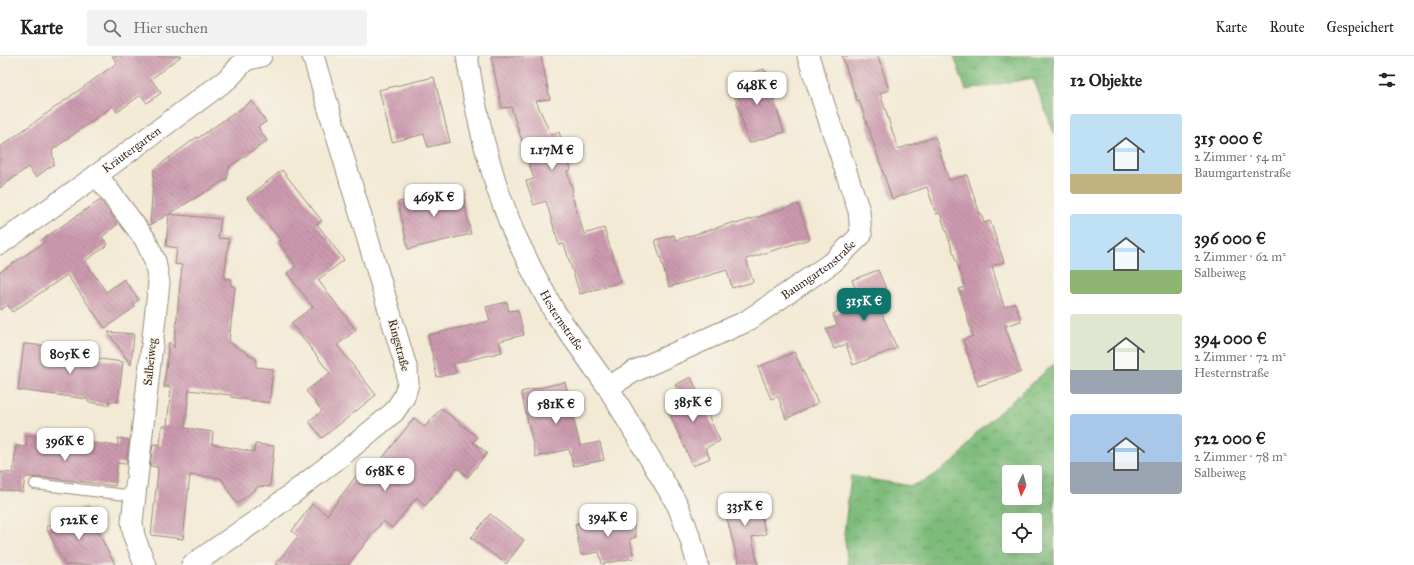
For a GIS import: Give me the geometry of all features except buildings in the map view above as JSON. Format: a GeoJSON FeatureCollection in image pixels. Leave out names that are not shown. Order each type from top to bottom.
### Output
{"type":"FeatureCollection","features":[{"type":"Feature","properties":{"kind":"street","name":"Ringstraße"},"geometry":{"type":"LineString","coordinates":[[192,565],[259,519],[341,456],[394,412],[404,397],[408,384],[407,370],[313,56]]}},
{"type":"Feature","properties":{"kind":"street","name":"Hesternstraße"},"geometry":{"type":"LineString","coordinates":[[467,56],[484,143],[497,188],[514,231],[533,272],[554,311],[608,387],[678,506],[691,540],[698,565]]}},
{"type":"Feature","properties":{"kind":"street","name":"Baumgartenstraße"},"geometry":{"type":"LineString","coordinates":[[608,387],[635,371],[747,321],[833,262],[861,235],[859,211],[808,56]]}},
{"type":"Feature","properties":{"kind":"street","name":"Kräutergarten"},"geometry":{"type":"LineString","coordinates":[[0,244],[229,78],[250,57]]}},
{"type":"Feature","properties":{"kind":"street","name":"Salbeiweg"},"geometry":{"type":"LineString","coordinates":[[97,175],[145,239],[155,262],[158,283],[132,522],[134,536],[146,565]]}},
{"type":"Feature","properties":{"kind":"lane"},"geometry":{"type":"LineString","coordinates":[[35,484],[134,496]]}},
{"type":"Feature","properties":{"kind":"green space"},"geometry":{"type":"Polygon","coordinates":[[[954,56],[1054,56],[1054,133],[1033,78],[966,90],[954,56]]]}},
{"type":"Feature","properties":{"kind":"green space"},"geometry":{"type":"Polygon","coordinates":[[[1054,364],[1054,565],[848,565],[844,533],[851,476],[911,486],[930,478],[958,458],[976,433],[1054,364]]]}}]}
